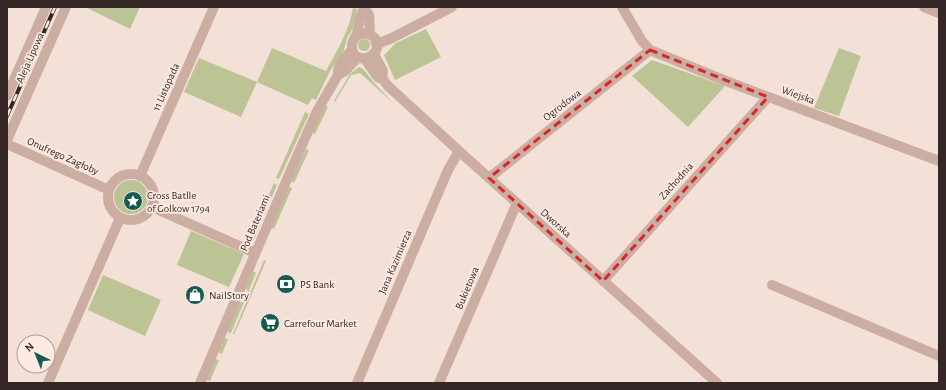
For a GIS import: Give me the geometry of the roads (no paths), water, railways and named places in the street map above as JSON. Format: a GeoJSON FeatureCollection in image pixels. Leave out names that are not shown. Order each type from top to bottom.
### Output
{"type":"FeatureCollection","features":[{"type":"Feature","properties":{"kind":"street","name":"Aleja Lipowa"},"geometry":{"type":"LineString","coordinates":[[7,96],[46,7]]}},
{"type":"Feature","properties":{"kind":"street","name":"Aleja Lipowa"},"geometry":{"type":"LineString","coordinates":[[7,140],[66,7]]}},
{"type":"Feature","properties":{"kind":"street","name":"11 Listopada"},"geometry":{"type":"LineString","coordinates":[[140,176],[214,7]]}},
{"type":"Feature","properties":{"kind":"street","name":"Pod Bateriami"},"geometry":{"type":"LineString","coordinates":[[358,56],[369,58],[376,49],[390,39],[452,7]]}},
{"type":"Feature","properties":{"kind":"street"},"geometry":{"type":"LineString","coordinates":[[622,7],[642,41],[650,50]]}},
{"type":"Feature","properties":{"kind":"street"},"geometry":{"type":"LineString","coordinates":[[924,7],[939,13]]}},
{"type":"Feature","properties":{"kind":"street","name":"Pod Bateriami"},"geometry":{"type":"LineString","coordinates":[[358,56],[352,42],[357,35],[361,15],[365,8]]}},
{"type":"Feature","properties":{"kind":"street","name":"Pod Bateriami"},"geometry":{"type":"LineString","coordinates":[[365,8],[369,15],[370,34]]}},
{"type":"Feature","properties":{"kind":"street"},"geometry":{"type":"LineString","coordinates":[[357,35],[363,33],[370,34],[375,38],[376,49]]}},
{"type":"Feature","properties":{"kind":"street","name":"Dworska"},"geometry":{"type":"LineString","coordinates":[[376,49],[383,72],[382,78]]}},
{"type":"Feature","properties":{"kind":"street","name":"Wiejska"},"geometry":{"type":"LineString","coordinates":[[650,50],[768,97],[939,161]]}},
{"type":"Feature","properties":{"kind":"street","name":"Ogrodowa"},"geometry":{"type":"LineString","coordinates":[[489,178],[650,50]]}},
{"type":"Feature","properties":{"kind":"street","name":"Pod Bateriami"},"geometry":{"type":"LineString","coordinates":[[200,383],[317,111],[338,75],[342,73],[358,56]]}},
{"type":"Feature","properties":{"kind":"street","name":"Dworska"},"geometry":{"type":"LineString","coordinates":[[358,56],[379,78],[382,78],[388,86],[459,151],[717,383]]}},
{"type":"Feature","properties":{"kind":"street","name":"Zachodnia"},"geometry":{"type":"LineString","coordinates":[[603,281],[768,97]]}},
{"type":"Feature","properties":{"kind":"street","name":"Onufrego Zagłoby"},"geometry":{"type":"LineString","coordinates":[[7,144],[109,190]]}},
{"type":"Feature","properties":{"kind":"street","name":"Jana Kazimierza"},"geometry":{"type":"LineString","coordinates":[[357,383],[448,170],[459,151]]}},
{"type":"Feature","properties":{"kind":"street"},"geometry":{"type":"LineString","coordinates":[[127,174],[140,176],[147,180],[152,188],[154,196],[152,207],[142,218],[128,220],[120,218],[112,211],[108,201],[109,190],[115,181],[121,176],[127,174]]}},
{"type":"Feature","properties":{"kind":"street","name":"Bukietowa"},"geometry":{"type":"LineString","coordinates":[[440,383],[517,203]]}},
{"type":"Feature","properties":{"kind":"street"},"geometry":{"type":"LineString","coordinates":[[152,207],[255,253]]}},
{"type":"Feature","properties":{"kind":"street"},"geometry":{"type":"LineString","coordinates":[[48,383],[120,218]]}},
{"type":"Feature","properties":{"kind":"street"},"geometry":{"type":"LineString","coordinates":[[772,285],[939,356]]}},
{"type":"Feature","properties":{"kind":"railway"},"geometry":{"type":"LineString","coordinates":[[7,116],[55,7]]}},
{"type":"Feature","properties":{"kind":"place","name":"Cross Batlle of Golkow 1794"},"geometry":{"type":"Point","coordinates":[133,201]}},
{"type":"Feature","properties":{"kind":"place","name":"PS Bank"},"geometry":{"type":"Point","coordinates":[286,284]}},
{"type":"Feature","properties":{"kind":"place","name":"NailStory"},"geometry":{"type":"Point","coordinates":[195,295]}},
{"type":"Feature","properties":{"kind":"place","name":"Carrefour Market"},"geometry":{"type":"Point","coordinates":[270,323]}}]}
